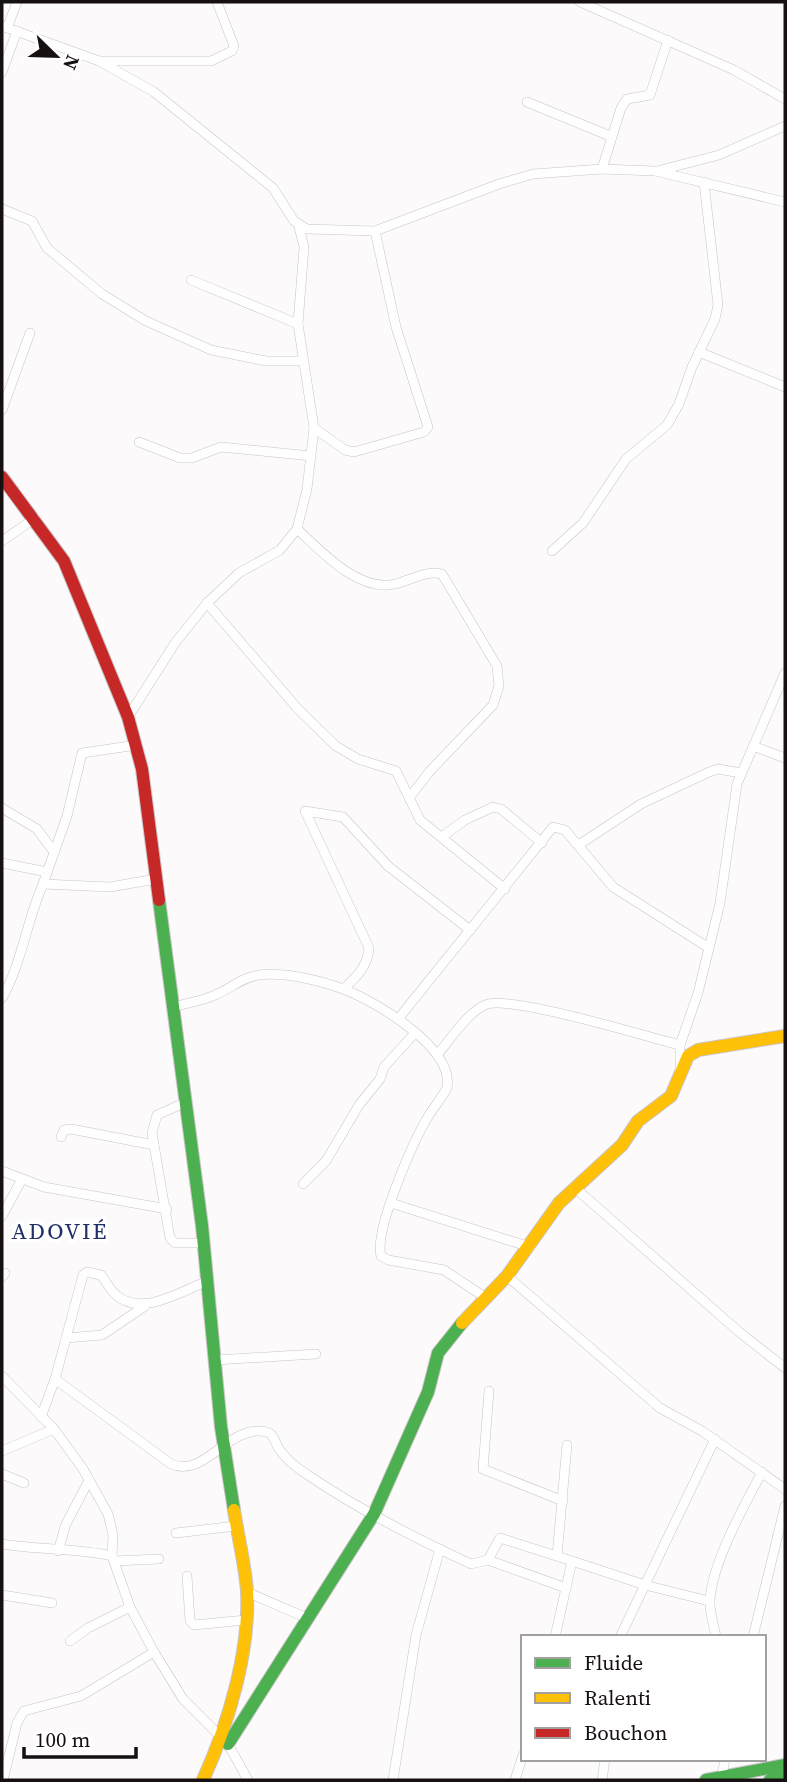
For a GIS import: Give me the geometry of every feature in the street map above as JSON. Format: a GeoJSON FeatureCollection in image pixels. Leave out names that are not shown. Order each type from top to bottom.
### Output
{"type":"FeatureCollection","features":[{"type":"Feature","properties":{"kind":"street"},"geometry":{"type":"LineString","coordinates":[[17,2],[5,27],[99,61],[154,92],[273,188],[299,227],[304,247],[298,324],[314,428],[297,529],[280,550],[239,573],[207,603],[175,643],[128,718]]}},
{"type":"Feature","properties":{"kind":"street"},"geometry":{"type":"LineString","coordinates":[[99,61],[211,61],[227,54],[234,46],[217,2]]}},
{"type":"Feature","properties":{"kind":"street"},"geometry":{"type":"LineString","coordinates":[[580,2],[734,70],[785,99]]}},
{"type":"Feature","properties":{"kind":"street"},"geometry":{"type":"LineString","coordinates":[[2,72],[18,31]]}},
{"type":"Feature","properties":{"kind":"street"},"geometry":{"type":"LineString","coordinates":[[602,169],[610,136],[624,102],[650,95],[668,40]]}},
{"type":"Feature","properties":{"kind":"street"},"geometry":{"type":"LineString","coordinates":[[527,102],[610,136]]}},
{"type":"Feature","properties":{"kind":"street"},"geometry":{"type":"LineString","coordinates":[[655,171],[719,155],[785,126]]}},
{"type":"Feature","properties":{"kind":"street"},"geometry":{"type":"LineString","coordinates":[[299,227],[375,231],[499,184],[533,174],[602,169],[655,171],[785,202]]}},
{"type":"Feature","properties":{"kind":"street"},"geometry":{"type":"LineString","coordinates":[[552,551],[583,523],[626,459],[667,425],[680,404],[699,352],[715,319],[718,305],[704,182]]}},
{"type":"Feature","properties":{"kind":"street"},"geometry":{"type":"LineString","coordinates":[[2,209],[32,221],[47,248],[102,294],[146,321],[211,350],[267,361],[302,361]]}},
{"type":"Feature","properties":{"kind":"street"},"geometry":{"type":"LineString","coordinates":[[314,428],[345,450],[354,452],[424,432],[428,427],[396,327],[375,231]]}},
{"type":"Feature","properties":{"kind":"street"},"geometry":{"type":"LineString","coordinates":[[191,280],[298,324]]}},
{"type":"Feature","properties":{"kind":"street"},"geometry":{"type":"LineString","coordinates":[[2,410],[30,333]]}},
{"type":"Feature","properties":{"kind":"street"},"geometry":{"type":"LineString","coordinates":[[699,352],[785,387]]}},
{"type":"Feature","properties":{"kind":"street"},"geometry":{"type":"LineString","coordinates":[[139,442],[180,458],[192,458],[221,447],[310,456]]}},
{"type":"Feature","properties":{"kind":"street"},"geometry":{"type":"LineString","coordinates":[[2,477],[35,518],[64,561],[137,745],[204,1243],[224,1444],[247,1592],[241,1660],[225,1741]]}},
{"type":"Feature","properties":{"kind":"street"},"geometry":{"type":"LineString","coordinates":[[2,541],[35,518]]}},
{"type":"Feature","properties":{"kind":"street"},"geometry":{"type":"LineString","coordinates":[[297,529],[334,563],[362,579],[386,586],[432,572],[442,574],[497,666],[499,687],[493,705],[430,771],[409,798]]}},
{"type":"Feature","properties":{"kind":"street"},"geometry":{"type":"LineString","coordinates":[[207,603],[298,709],[344,752],[397,771],[421,820],[505,889]]}},
{"type":"Feature","properties":{"kind":"street"},"geometry":{"type":"LineString","coordinates":[[680,1070],[680,1045],[709,948],[722,891],[741,773],[785,673]]}},
{"type":"Feature","properties":{"kind":"street"},"geometry":{"type":"LineString","coordinates":[[773,698],[785,696]]}},
{"type":"Feature","properties":{"kind":"street"},"geometry":{"type":"LineString","coordinates":[[2,998],[15,969],[26,927],[71,802],[82,753],[137,745]]}},
{"type":"Feature","properties":{"kind":"street"},"geometry":{"type":"LineString","coordinates":[[753,746],[785,758]]}},
{"type":"Feature","properties":{"kind":"street"},"geometry":{"type":"LineString","coordinates":[[580,844],[641,804],[709,772],[718,769],[741,773]]}},
{"type":"Feature","properties":{"kind":"street"},"geometry":{"type":"LineString","coordinates":[[443,836],[466,820],[493,807],[500,809],[542,842]]}},
{"type":"Feature","properties":{"kind":"street"},"geometry":{"type":"LineString","coordinates":[[2,808],[37,829],[54,852]]}},
{"type":"Feature","properties":{"kind":"street"},"geometry":{"type":"LineString","coordinates":[[343,989],[357,977],[368,958],[369,948],[305,811],[344,817],[388,866],[470,930]]}},
{"type":"Feature","properties":{"kind":"street"},"geometry":{"type":"LineString","coordinates":[[398,1019],[554,827],[559,827],[580,844],[613,887],[709,948]]}},
{"type":"Feature","properties":{"kind":"street"},"geometry":{"type":"LineString","coordinates":[[2,863],[47,872]]}},
{"type":"Feature","properties":{"kind":"street"},"geometry":{"type":"LineString","coordinates":[[43,884],[110,887],[156,879]]}},
{"type":"Feature","properties":{"kind":"street"},"geometry":{"type":"LineString","coordinates":[[174,1007],[215,995],[256,975],[280,974],[343,989],[398,1019],[415,1033],[437,1055],[449,1079],[447,1088],[428,1116],[391,1203],[379,1235],[381,1256],[444,1270],[486,1298]]}},
{"type":"Feature","properties":{"kind":"street"},"geometry":{"type":"LineString","coordinates":[[437,1055],[479,1008],[495,1002],[556,1012],[680,1045]]}},
{"type":"Feature","properties":{"kind":"street"},"geometry":{"type":"LineString","coordinates":[[303,1184],[327,1161],[359,1105],[380,1079],[384,1067],[415,1033]]}},
{"type":"Feature","properties":{"kind":"street"},"geometry":{"type":"LineString","coordinates":[[203,1780],[225,1741],[374,1514],[428,1392],[442,1346],[507,1276],[559,1203],[613,1154],[638,1121],[671,1096],[688,1056],[698,1050],[785,1036]]}},
{"type":"Feature","properties":{"kind":"street"},"geometry":{"type":"LineString","coordinates":[[184,1103],[157,1115],[152,1125],[154,1145],[170,1238],[175,1243],[204,1243]]}},
{"type":"Feature","properties":{"kind":"street"},"geometry":{"type":"LineString","coordinates":[[61,1137],[64,1130],[71,1129],[154,1145]]}},
{"type":"Feature","properties":{"kind":"street"},"geometry":{"type":"LineString","coordinates":[[2,1171],[44,1187],[167,1209]]}},
{"type":"Feature","properties":{"kind":"street"},"geometry":{"type":"LineString","coordinates":[[2,1216],[22,1179]]}},
{"type":"Feature","properties":{"kind":"street"},"geometry":{"type":"LineString","coordinates":[[574,1187],[738,1331],[785,1368]]}},
{"type":"Feature","properties":{"kind":"street"},"geometry":{"type":"LineString","coordinates":[[391,1203],[530,1247]]}},
{"type":"Feature","properties":{"kind":"street"},"geometry":{"type":"LineString","coordinates":[[41,1416],[55,1379],[83,1275],[87,1272],[101,1275],[115,1294],[128,1303],[145,1306]]}},
{"type":"Feature","properties":{"kind":"street"},"geometry":{"type":"LineString","coordinates":[[507,1276],[660,1408],[715,1439],[785,1489]]}},
{"type":"Feature","properties":{"kind":"street"},"geometry":{"type":"LineString","coordinates":[[66,1338],[102,1335],[145,1306],[208,1280]]}},
{"type":"Feature","properties":{"kind":"street"},"geometry":{"type":"LineString","coordinates":[[215,1360],[316,1354]]}},
{"type":"Feature","properties":{"kind":"street"},"geometry":{"type":"LineString","coordinates":[[2,1376],[54,1429],[108,1514],[113,1535],[113,1559],[130,1607],[183,1699],[225,1741],[248,1780]]}},
{"type":"Feature","properties":{"kind":"street"},"geometry":{"type":"LineString","coordinates":[[55,1379],[171,1464],[183,1469],[194,1467],[224,1444],[240,1436],[259,1432],[272,1434],[286,1460],[374,1514],[440,1549],[471,1564],[488,1560],[566,1588]]}},
{"type":"Feature","properties":{"kind":"street"},"geometry":{"type":"LineString","coordinates":[[489,1391],[483,1469],[563,1501]]}},
{"type":"Feature","properties":{"kind":"street"},"geometry":{"type":"LineString","coordinates":[[2,1451],[54,1429]]}},
{"type":"Feature","properties":{"kind":"street"},"geometry":{"type":"LineString","coordinates":[[621,1635],[715,1439]]}},
{"type":"Feature","properties":{"kind":"street"},"geometry":{"type":"LineString","coordinates":[[557,1556],[567,1445]]}},
{"type":"Feature","properties":{"kind":"street"},"geometry":{"type":"LineString","coordinates":[[716,1635],[709,1601],[738,1517],[762,1472]]}},
{"type":"Feature","properties":{"kind":"street"},"geometry":{"type":"LineString","coordinates":[[2,1474],[24,1483]]}},
{"type":"Feature","properties":{"kind":"street"},"geometry":{"type":"LineString","coordinates":[[58,1551],[66,1524],[88,1482]]}},
{"type":"Feature","properties":{"kind":"street"},"geometry":{"type":"LineString","coordinates":[[753,1635],[785,1506]]}},
{"type":"Feature","properties":{"kind":"street"},"geometry":{"type":"LineString","coordinates":[[176,1533],[236,1526]]}},
{"type":"Feature","properties":{"kind":"street"},"geometry":{"type":"LineString","coordinates":[[488,1560],[500,1538],[645,1585],[709,1601]]}},
{"type":"Feature","properties":{"kind":"street"},"geometry":{"type":"LineString","coordinates":[[2,1544],[58,1551],[84,1550],[113,1559],[159,1559]]}},
{"type":"Feature","properties":{"kind":"street"},"geometry":{"type":"LineString","coordinates":[[393,1780],[416,1635],[440,1549]]}},
{"type":"Feature","properties":{"kind":"street"},"geometry":{"type":"LineString","coordinates":[[555,1635],[572,1561]]}},
{"type":"Feature","properties":{"kind":"street"},"geometry":{"type":"LineString","coordinates":[[187,1576],[190,1621],[194,1625],[246,1620]]}},
{"type":"Feature","properties":{"kind":"street"},"geometry":{"type":"LineString","coordinates":[[247,1592],[307,1618]]}},
{"type":"Feature","properties":{"kind":"street"},"geometry":{"type":"LineString","coordinates":[[2,1595],[52,1603]]}},
{"type":"Feature","properties":{"kind":"street"},"geometry":{"type":"LineString","coordinates":[[70,1641],[88,1628],[130,1607]]}},
{"type":"Feature","properties":{"kind":"street"},"geometry":{"type":"LineString","coordinates":[[4,1780],[18,1723],[24,1710],[81,1696],[154,1652]]}},
{"type":"Feature","properties":{"kind":"street"},"geometry":{"type":"LineString","coordinates":[[515,1780],[521,1761]]}},
{"type":"Feature","properties":{"kind":"street"},"geometry":{"type":"LineString","coordinates":[[602,1780],[605,1761]]}},
{"type":"Feature","properties":{"kind":"street"},"geometry":{"type":"LineString","coordinates":[[722,1776],[726,1761]]}},
{"type":"Feature","properties":{"kind":"street"},"geometry":{"type":"LineString","coordinates":[[706,1780],[785,1765]]}},
{"type":"Feature","properties":{"kind":"street"},"geometry":{"type":"LineString","coordinates":[[770,1780],[785,1777]]}},
{"type":"Feature","properties":{"kind":"traffic: fast"},"geometry":{"type":"LineString","coordinates":[[159,900],[202,1226],[221,1427],[234,1510]]}},
{"type":"Feature","properties":{"kind":"traffic: fast"},"geometry":{"type":"LineString","coordinates":[[228,1744],[374,1514],[428,1392],[438,1353],[462,1323]]}},
{"type":"Feature","properties":{"kind":"traffic: fast"},"geometry":{"type":"LineString","coordinates":[[706,1780],[785,1765]]}},
{"type":"Feature","properties":{"kind":"traffic: fast"},"geometry":{"type":"LineString","coordinates":[[770,1780],[785,1777]]}},
{"type":"Feature","properties":{"kind":"traffic: slow"},"geometry":{"type":"LineString","coordinates":[[462,1323],[507,1276],[559,1203],[622,1145],[638,1121],[671,1096],[688,1056],[698,1050],[785,1036]]}},
{"type":"Feature","properties":{"kind":"traffic: slow"},"geometry":{"type":"LineString","coordinates":[[203,1780],[229,1712],[245,1639],[247,1591],[234,1510]]}},
{"type":"Feature","properties":{"kind":"traffic: jam"},"geometry":{"type":"LineString","coordinates":[[2,477],[64,561],[128,717],[142,769],[159,900]]}},
{"type":"Feature","properties":{"kind":"district","name":"ADOVIÉ"},"geometry":{"type":"Point","coordinates":[60,1231]}}]}
